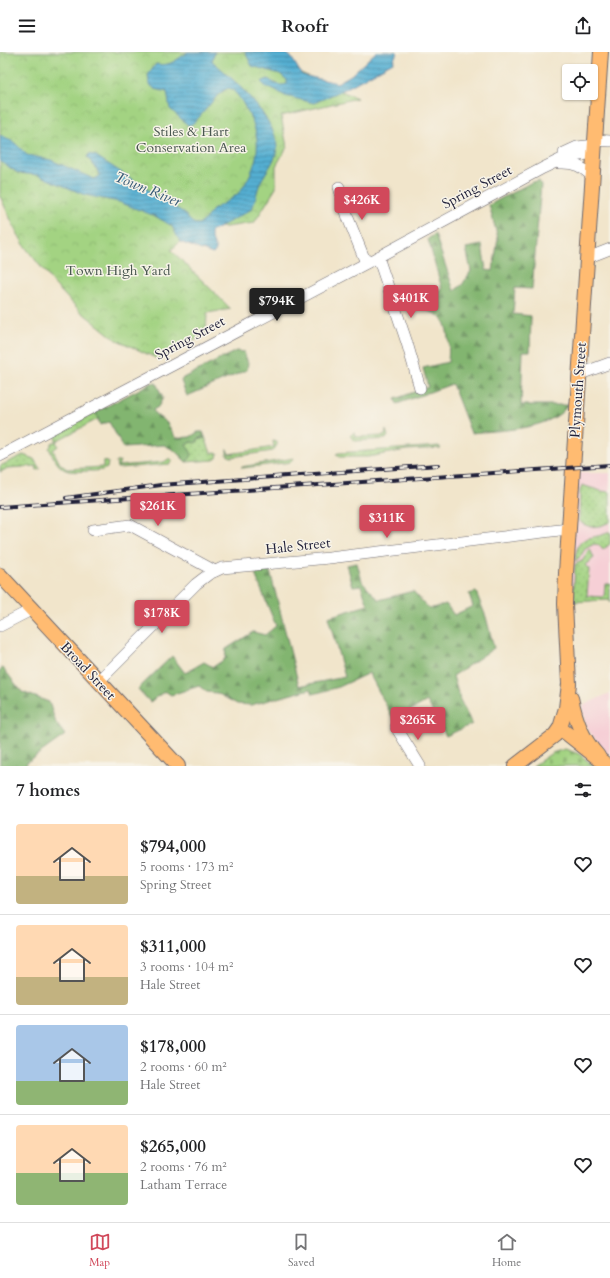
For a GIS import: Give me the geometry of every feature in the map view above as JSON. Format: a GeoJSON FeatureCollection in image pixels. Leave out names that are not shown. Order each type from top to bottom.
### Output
{"type":"FeatureCollection","features":[{"type":"Feature","properties":{"kind":"main road","name":"Plymouth Street"},"geometry":{"type":"LineString","coordinates":[[560,728],[566,708],[569,684],[565,604],[568,529],[580,374],[601,52]]}},
{"type":"Feature","properties":{"kind":"main road","name":"Broad Street"},"geometry":{"type":"LineString","coordinates":[[0,575],[98,682],[178,766]]}},
{"type":"Feature","properties":{"kind":"main road"},"geometry":{"type":"LineString","coordinates":[[569,684],[578,726],[584,738],[608,766]]}},
{"type":"Feature","properties":{"kind":"main road"},"geometry":{"type":"LineString","coordinates":[[515,766],[550,740],[560,728],[598,756]]}},
{"type":"Feature","properties":{"kind":"street","name":"Spring Street"},"geometry":{"type":"LineString","coordinates":[[0,456],[378,257],[547,166],[610,141]]}},
{"type":"Feature","properties":{"kind":"street"},"geometry":{"type":"LineString","coordinates":[[547,166],[573,163],[593,177]]}},
{"type":"Feature","properties":{"kind":"street"},"geometry":{"type":"LineString","coordinates":[[339,187],[348,218],[366,263]]}},
{"type":"Feature","properties":{"kind":"street"},"geometry":{"type":"LineString","coordinates":[[587,258],[610,249]]}},
{"type":"Feature","properties":{"kind":"street"},"geometry":{"type":"LineString","coordinates":[[378,257],[407,343],[420,388]]}},
{"type":"Feature","properties":{"kind":"street"},"geometry":{"type":"LineString","coordinates":[[580,374],[610,363]]}},
{"type":"Feature","properties":{"kind":"street"},"geometry":{"type":"LineString","coordinates":[[93,530],[130,525],[214,571]]}},
{"type":"Feature","properties":{"kind":"street","name":"Hale Street"},"geometry":{"type":"LineString","coordinates":[[98,682],[196,584],[214,571],[222,568],[329,558],[568,529]]}},
{"type":"Feature","properties":{"kind":"street"},"geometry":{"type":"LineString","coordinates":[[0,626],[32,610]]}},
{"type":"Feature","properties":{"kind":"street"},"geometry":{"type":"LineString","coordinates":[[396,727],[420,766]]}},
{"type":"Feature","properties":{"kind":"shaded area"},"geometry":{"type":"Polygon","coordinates":[[[576,473],[610,473],[610,598],[569,601],[576,473]]]}},
{"type":"Feature","properties":{"kind":"shaded area"},"geometry":{"type":"Polygon","coordinates":[[[610,693],[610,757],[590,733],[585,722],[582,706],[610,693]]]}},
{"type":"Feature","properties":{"kind":"green space","name":"Stiles & Hart Conservation Area"},"geometry":{"type":"Polygon","coordinates":[[[0,52],[267,52],[281,64],[357,98],[281,116],[287,147],[276,166],[276,188],[254,223],[226,227],[195,228],[171,250],[231,309],[207,313],[206,334],[158,359],[115,339],[79,310],[55,285],[26,248],[15,229],[0,196],[0,52]]]}},
{"type":"Feature","properties":{"kind":"green space"},"geometry":{"type":"Polygon","coordinates":[[[539,181],[541,185],[532,289],[515,288],[513,314],[531,316],[530,351],[523,351],[521,405],[568,405],[560,414],[550,420],[524,428],[471,433],[452,384],[397,404],[395,399],[428,387],[423,368],[448,362],[448,338],[443,320],[437,315],[421,308],[421,299],[436,294],[442,289],[428,239],[435,234],[454,291],[462,285],[471,271],[466,248],[482,245],[486,270],[493,271],[498,238],[489,205],[532,182],[539,181]]]}},
{"type":"Feature","properties":{"kind":"green space"},"geometry":{"type":"Polygon","coordinates":[[[236,351],[244,352],[248,363],[247,370],[187,396],[181,381],[183,378],[236,351]]]}},
{"type":"Feature","properties":{"kind":"green space"},"geometry":{"type":"Polygon","coordinates":[[[151,383],[156,383],[163,398],[158,407],[153,410],[155,414],[167,423],[176,438],[190,437],[198,432],[203,432],[205,437],[204,439],[199,438],[196,443],[191,442],[186,445],[192,454],[186,462],[174,450],[164,445],[124,448],[121,446],[122,445],[109,422],[100,425],[96,412],[151,383]]]}},
{"type":"Feature","properties":{"kind":"green space"},"geometry":{"type":"Polygon","coordinates":[[[96,412],[98,419],[56,441],[55,434],[96,412]]]}},
{"type":"Feature","properties":{"kind":"green space"},"geometry":{"type":"Polygon","coordinates":[[[386,430],[388,436],[386,439],[355,441],[350,436],[354,432],[355,437],[385,436],[386,430]]]}},
{"type":"Feature","properties":{"kind":"green space"},"geometry":{"type":"Polygon","coordinates":[[[205,437],[211,453],[218,453],[217,458],[214,460],[186,462],[188,461],[186,445],[191,442],[198,441],[199,438],[205,437]]]}},
{"type":"Feature","properties":{"kind":"green space"},"geometry":{"type":"Polygon","coordinates":[[[56,441],[58,446],[53,450],[60,464],[67,469],[103,467],[103,461],[108,462],[107,468],[98,471],[80,472],[63,469],[56,462],[49,448],[51,443],[56,441]]]}},
{"type":"Feature","properties":{"kind":"green space"},"geometry":{"type":"Polygon","coordinates":[[[273,441],[277,442],[277,445],[273,451],[231,457],[227,455],[227,449],[229,454],[274,447],[273,441]]]}},
{"type":"Feature","properties":{"kind":"green space"},"geometry":{"type":"Polygon","coordinates":[[[439,446],[441,448],[406,450],[368,457],[339,457],[336,454],[338,453],[439,446]]]}},
{"type":"Feature","properties":{"kind":"green space"},"geometry":{"type":"Polygon","coordinates":[[[23,455],[34,459],[40,469],[37,470],[36,466],[8,468],[0,472],[0,466],[23,455]]]}},
{"type":"Feature","properties":{"kind":"green space"},"geometry":{"type":"Polygon","coordinates":[[[170,458],[173,461],[170,464],[119,468],[117,468],[116,462],[120,461],[118,466],[164,462],[170,458]]]}},
{"type":"Feature","properties":{"kind":"green space"},"geometry":{"type":"Polygon","coordinates":[[[294,458],[291,462],[241,467],[294,458]]]}},
{"type":"Feature","properties":{"kind":"green space"},"geometry":{"type":"Polygon","coordinates":[[[582,485],[601,491],[610,492],[610,522],[594,527],[586,525],[579,520],[580,490],[582,485]]]}},
{"type":"Feature","properties":{"kind":"green space"},"geometry":{"type":"Polygon","coordinates":[[[610,532],[610,544],[603,550],[599,545],[594,544],[585,549],[579,559],[575,561],[578,546],[582,541],[610,532]]]}},
{"type":"Feature","properties":{"kind":"green space"},"geometry":{"type":"Polygon","coordinates":[[[590,549],[594,558],[585,565],[589,569],[587,596],[604,597],[605,584],[610,584],[610,603],[608,600],[573,602],[575,564],[582,561],[590,549]]]}},
{"type":"Feature","properties":{"kind":"green space"},"geometry":{"type":"Polygon","coordinates":[[[357,563],[362,581],[379,600],[413,591],[429,609],[446,604],[454,615],[473,606],[469,594],[476,592],[486,617],[494,648],[453,676],[460,700],[472,724],[446,736],[427,701],[394,720],[369,673],[339,687],[313,694],[311,689],[251,705],[237,704],[217,693],[207,692],[199,686],[171,695],[165,691],[150,702],[138,689],[172,656],[185,673],[204,662],[213,667],[225,659],[226,649],[253,632],[265,635],[276,626],[255,574],[270,571],[299,686],[345,677],[328,617],[368,605],[361,585],[353,586],[347,565],[357,563]]]}},
{"type":"Feature","properties":{"kind":"green space"},"geometry":{"type":"Polygon","coordinates":[[[3,668],[22,692],[49,702],[56,723],[65,735],[26,763],[28,766],[0,766],[0,670],[3,668]]]}},
{"type":"Feature","properties":{"kind":"green space"},"geometry":{"type":"Polygon","coordinates":[[[565,749],[579,754],[594,766],[533,766],[552,753],[565,749]]]}},
{"type":"Feature","properties":{"kind":"water"},"geometry":{"type":"Polygon","coordinates":[[[188,52],[215,52],[212,61],[231,77],[262,112],[270,124],[275,136],[277,147],[272,163],[261,181],[252,209],[211,232],[211,237],[216,250],[213,254],[180,242],[172,226],[155,216],[119,202],[85,195],[38,175],[18,173],[0,161],[0,135],[15,143],[27,155],[51,160],[94,179],[100,176],[96,168],[87,157],[89,154],[96,156],[184,213],[192,222],[200,224],[213,210],[240,192],[253,169],[256,159],[257,140],[251,120],[241,100],[230,88],[220,93],[189,126],[170,109],[167,92],[155,89],[149,84],[148,75],[156,64],[161,65],[170,63],[188,52]]]}},
{"type":"Feature","properties":{"kind":"water"},"geometry":{"type":"Polygon","coordinates":[[[245,52],[285,52],[291,57],[302,75],[337,83],[351,75],[376,52],[397,52],[393,62],[345,89],[314,103],[285,96],[274,89],[266,87],[261,82],[268,79],[282,85],[287,84],[287,80],[280,74],[252,66],[245,52]]]}},
{"type":"Feature","properties":{"kind":"railway"},"geometry":{"type":"LineString","coordinates":[[66,498],[161,485],[438,465]]}},
{"type":"Feature","properties":{"kind":"railway"},"geometry":{"type":"LineString","coordinates":[[0,507],[610,465]]}},
{"type":"Feature","properties":{"kind":"water label","name":"Town River"},"geometry":{"type":"Point","coordinates":[148,189]}},
{"type":"Feature","properties":{"kind":"park label","name":"Town High Yard"},"geometry":{"type":"Point","coordinates":[118,270]}}]}
